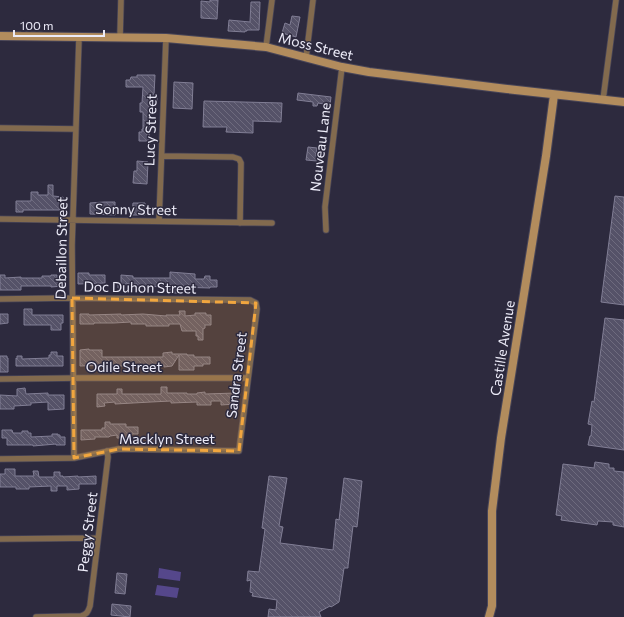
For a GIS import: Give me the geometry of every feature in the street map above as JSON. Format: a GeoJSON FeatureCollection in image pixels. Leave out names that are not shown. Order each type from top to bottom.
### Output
{"type":"FeatureCollection","features":[{"type":"Feature","properties":{"kind":"main road","name":"Moss Street"},"geometry":{"type":"LineString","coordinates":[[0,36],[166,38],[266,47],[342,67],[400,77],[624,102]]}},
{"type":"Feature","properties":{"kind":"main road","name":"Castille Avenue"},"geometry":{"type":"LineString","coordinates":[[489,617],[492,606],[492,510],[501,438],[546,156],[554,95]]}},
{"type":"Feature","properties":{"kind":"main road","name":"Castille Avenue"},"geometry":{"type":"LineString","coordinates":[[492,606],[496,617]]}},
{"type":"Feature","properties":{"kind":"street"},"geometry":{"type":"LineString","coordinates":[[120,38],[121,0]]}},
{"type":"Feature","properties":{"kind":"street"},"geometry":{"type":"LineString","coordinates":[[266,47],[272,0]]}},
{"type":"Feature","properties":{"kind":"street"},"geometry":{"type":"LineString","coordinates":[[306,58],[313,0]]}},
{"type":"Feature","properties":{"kind":"street"},"geometry":{"type":"LineString","coordinates":[[603,100],[616,0]]}},
{"type":"Feature","properties":{"kind":"street","name":"Debaillon Street"},"geometry":{"type":"LineString","coordinates":[[74,458],[72,298],[79,38]]}},
{"type":"Feature","properties":{"kind":"street","name":"Lucy Street"},"geometry":{"type":"LineString","coordinates":[[159,222],[166,38]]}},
{"type":"Feature","properties":{"kind":"street","name":"Nouveau Lane"},"geometry":{"type":"LineString","coordinates":[[326,230],[325,207],[342,67]]}},
{"type":"Feature","properties":{"kind":"street"},"geometry":{"type":"LineString","coordinates":[[0,128],[76,129]]}},
{"type":"Feature","properties":{"kind":"street"},"geometry":{"type":"LineString","coordinates":[[162,156],[233,157],[240,159],[240,223]]}},
{"type":"Feature","properties":{"kind":"street","name":"Sonny Street"},"geometry":{"type":"LineString","coordinates":[[0,219],[272,223]]}},
{"type":"Feature","properties":{"kind":"street","name":"Doc Duhon Street"},"geometry":{"type":"LineString","coordinates":[[0,299],[72,298],[250,300],[256,303]]}},
{"type":"Feature","properties":{"kind":"street","name":"Sandra Street"},"geometry":{"type":"LineString","coordinates":[[239,451],[257,309],[256,303]]}},
{"type":"Feature","properties":{"kind":"street","name":"Odile Street"},"geometry":{"type":"LineString","coordinates":[[0,379],[248,378]]}},
{"type":"Feature","properties":{"kind":"street","name":"Macklyn Street"},"geometry":{"type":"LineString","coordinates":[[0,459],[74,458],[119,449],[239,451]]}},
{"type":"Feature","properties":{"kind":"street","name":"Peggy Street"},"geometry":{"type":"LineString","coordinates":[[36,617],[81,616],[86,614],[90,606],[108,457],[107,451]]}},
{"type":"Feature","properties":{"kind":"street"},"geometry":{"type":"LineString","coordinates":[[0,539],[98,538]]}},
{"type":"Feature","properties":{"kind":"highlighted area"},"geometry":{"type":"Polygon","coordinates":[[[72,298],[256,303],[239,451],[119,449],[74,458],[72,298]]]}},
{"type":"Feature","properties":{"kind":"shaded area"},"geometry":{"type":"Polygon","coordinates":[[[159,568],[181,572],[180,581],[158,578],[159,568]]]}},
{"type":"Feature","properties":{"kind":"shaded area"},"geometry":{"type":"Polygon","coordinates":[[[157,585],[179,588],[177,598],[155,595],[157,585]]]}},
{"type":"Feature","properties":{"kind":"building"},"geometry":{"type":"Polygon","coordinates":[[[210,0],[218,0],[217,19],[201,18],[201,1],[210,2],[210,0]]]}},
{"type":"Feature","properties":{"kind":"building"},"geometry":{"type":"Polygon","coordinates":[[[251,2],[260,2],[259,30],[247,30],[245,32],[228,31],[229,20],[250,22],[251,2]]]}},
{"type":"Feature","properties":{"kind":"building"},"geometry":{"type":"Polygon","coordinates":[[[292,16],[300,17],[296,37],[282,33],[285,23],[290,25],[292,16]]]}},
{"type":"Feature","properties":{"kind":"building"},"geometry":{"type":"Polygon","coordinates":[[[137,75],[155,75],[154,95],[157,95],[157,101],[153,101],[153,112],[150,112],[149,141],[139,141],[139,132],[142,132],[143,129],[143,112],[140,112],[140,103],[142,103],[143,87],[126,87],[126,80],[130,80],[131,77],[137,77],[137,75]]]}},
{"type":"Feature","properties":{"kind":"building"},"geometry":{"type":"Polygon","coordinates":[[[174,82],[193,83],[192,109],[173,108],[174,82]]]}},
{"type":"Feature","properties":{"kind":"building"},"geometry":{"type":"Polygon","coordinates":[[[298,93],[331,97],[330,105],[318,103],[317,106],[313,106],[313,102],[297,100],[298,93]]]}},
{"type":"Feature","properties":{"kind":"building"},"geometry":{"type":"Polygon","coordinates":[[[204,101],[282,103],[281,122],[253,121],[253,133],[226,132],[227,127],[203,127],[204,101]]]}},
{"type":"Feature","properties":{"kind":"building"},"geometry":{"type":"Polygon","coordinates":[[[308,147],[317,148],[317,161],[306,160],[308,147]]]}},
{"type":"Feature","properties":{"kind":"building"},"geometry":{"type":"Polygon","coordinates":[[[137,161],[148,162],[147,184],[133,183],[134,171],[137,171],[137,161]]]}},
{"type":"Feature","properties":{"kind":"building"},"geometry":{"type":"Polygon","coordinates":[[[48,185],[53,185],[53,196],[63,197],[63,210],[23,210],[23,212],[16,212],[16,201],[31,201],[31,192],[38,192],[38,195],[48,195],[48,185]]]}},
{"type":"Feature","properties":{"kind":"building"},"geometry":{"type":"Polygon","coordinates":[[[615,196],[624,197],[624,305],[601,302],[615,196]]]}},
{"type":"Feature","properties":{"kind":"building"},"geometry":{"type":"Polygon","coordinates":[[[115,202],[115,215],[90,214],[90,203],[115,202]]]}},
{"type":"Feature","properties":{"kind":"building"},"geometry":{"type":"Polygon","coordinates":[[[133,203],[145,203],[145,215],[132,215],[133,203]]]}},
{"type":"Feature","properties":{"kind":"building"},"geometry":{"type":"Polygon","coordinates":[[[170,272],[195,274],[195,279],[204,279],[205,276],[210,276],[210,280],[217,280],[217,287],[178,287],[177,293],[170,293],[170,287],[137,286],[137,284],[125,284],[124,288],[118,288],[118,283],[121,283],[121,275],[133,276],[133,278],[170,278],[170,272]]]}},
{"type":"Feature","properties":{"kind":"building"},"geometry":{"type":"Polygon","coordinates":[[[78,273],[105,275],[105,283],[78,284],[78,273]]]}},
{"type":"Feature","properties":{"kind":"building"},"geometry":{"type":"Polygon","coordinates":[[[0,275],[5,275],[5,278],[42,278],[42,276],[57,275],[57,278],[63,278],[63,286],[21,286],[21,290],[0,290],[0,275]]]}},
{"type":"Feature","properties":{"kind":"building"},"geometry":{"type":"Polygon","coordinates":[[[24,309],[32,309],[32,315],[63,315],[61,330],[51,330],[51,325],[24,325],[24,309]]]}},
{"type":"Feature","properties":{"kind":"building"},"geometry":{"type":"Polygon","coordinates":[[[179,311],[185,311],[185,316],[195,315],[195,313],[206,313],[206,315],[211,315],[211,325],[205,325],[205,328],[203,329],[203,340],[198,340],[196,331],[182,331],[180,324],[169,324],[169,326],[146,326],[146,324],[131,324],[131,322],[80,324],[80,314],[143,314],[166,316],[180,315],[179,311]]]}},
{"type":"Feature","properties":{"kind":"building"},"geometry":{"type":"Polygon","coordinates":[[[0,314],[8,314],[8,323],[0,324],[0,314]]]}},
{"type":"Feature","properties":{"kind":"building"},"geometry":{"type":"Polygon","coordinates":[[[605,318],[624,320],[624,450],[588,445],[592,425],[588,424],[592,401],[594,402],[605,318]]]}},
{"type":"Feature","properties":{"kind":"building"},"geometry":{"type":"Polygon","coordinates":[[[80,350],[102,350],[102,357],[163,357],[163,353],[172,352],[172,354],[194,355],[194,357],[210,357],[210,364],[194,366],[194,370],[179,370],[179,355],[172,366],[164,367],[164,365],[80,366],[80,350]]]}},
{"type":"Feature","properties":{"kind":"building"},"geometry":{"type":"Polygon","coordinates":[[[51,352],[57,352],[57,356],[63,356],[63,366],[16,366],[17,356],[22,356],[22,359],[49,358],[51,352]]]}},
{"type":"Feature","properties":{"kind":"building"},"geometry":{"type":"Polygon","coordinates":[[[0,356],[7,356],[8,358],[8,372],[0,372],[0,356]]]}},
{"type":"Feature","properties":{"kind":"building"},"geometry":{"type":"Polygon","coordinates":[[[161,387],[167,387],[167,393],[236,393],[236,404],[221,405],[221,401],[211,401],[211,405],[197,405],[197,402],[171,403],[171,401],[115,404],[115,402],[104,403],[105,406],[97,407],[97,394],[117,394],[117,389],[122,389],[122,394],[161,394],[161,387]]]}},
{"type":"Feature","properties":{"kind":"building"},"geometry":{"type":"Polygon","coordinates":[[[25,388],[26,394],[48,393],[48,395],[64,395],[64,409],[48,410],[48,402],[14,406],[14,409],[0,409],[0,395],[17,396],[17,389],[25,388]]]}},
{"type":"Feature","properties":{"kind":"building"},"geometry":{"type":"Polygon","coordinates":[[[105,422],[110,422],[110,424],[126,424],[126,427],[138,427],[138,434],[130,434],[129,438],[117,438],[117,435],[81,440],[81,430],[102,430],[102,428],[105,428],[105,422]]]}},
{"type":"Feature","properties":{"kind":"building"},"geometry":{"type":"Polygon","coordinates":[[[2,430],[12,430],[13,433],[28,431],[28,433],[31,433],[31,437],[52,436],[52,434],[58,434],[60,437],[65,437],[65,445],[7,445],[7,438],[2,438],[2,430]]]}},
{"type":"Feature","properties":{"kind":"building"},"geometry":{"type":"Polygon","coordinates":[[[595,462],[609,464],[609,468],[614,468],[614,471],[624,472],[624,527],[613,525],[613,522],[598,521],[597,525],[561,520],[562,516],[556,515],[563,464],[594,468],[595,462]]]}},
{"type":"Feature","properties":{"kind":"building"},"geometry":{"type":"Polygon","coordinates":[[[5,469],[15,469],[15,476],[34,476],[33,471],[38,471],[39,477],[54,477],[54,472],[60,472],[60,476],[63,477],[96,476],[96,484],[79,484],[79,489],[67,490],[67,486],[57,486],[57,491],[51,491],[51,486],[29,487],[29,489],[0,487],[0,474],[5,474],[5,469]]]}},
{"type":"Feature","properties":{"kind":"building"},"geometry":{"type":"Polygon","coordinates":[[[269,476],[287,478],[279,526],[283,527],[280,543],[333,550],[336,519],[339,520],[344,478],[362,481],[357,527],[353,526],[348,568],[344,568],[339,602],[319,612],[321,617],[268,617],[269,609],[276,610],[277,600],[252,596],[253,593],[250,592],[251,580],[247,581],[248,571],[259,572],[265,529],[262,528],[269,476]]]}},
{"type":"Feature","properties":{"kind":"building"},"geometry":{"type":"Polygon","coordinates":[[[117,573],[127,574],[125,594],[115,593],[117,573]]]}},
{"type":"Feature","properties":{"kind":"building"},"geometry":{"type":"Polygon","coordinates":[[[112,604],[131,606],[130,617],[111,615],[112,604]]]}}]}
